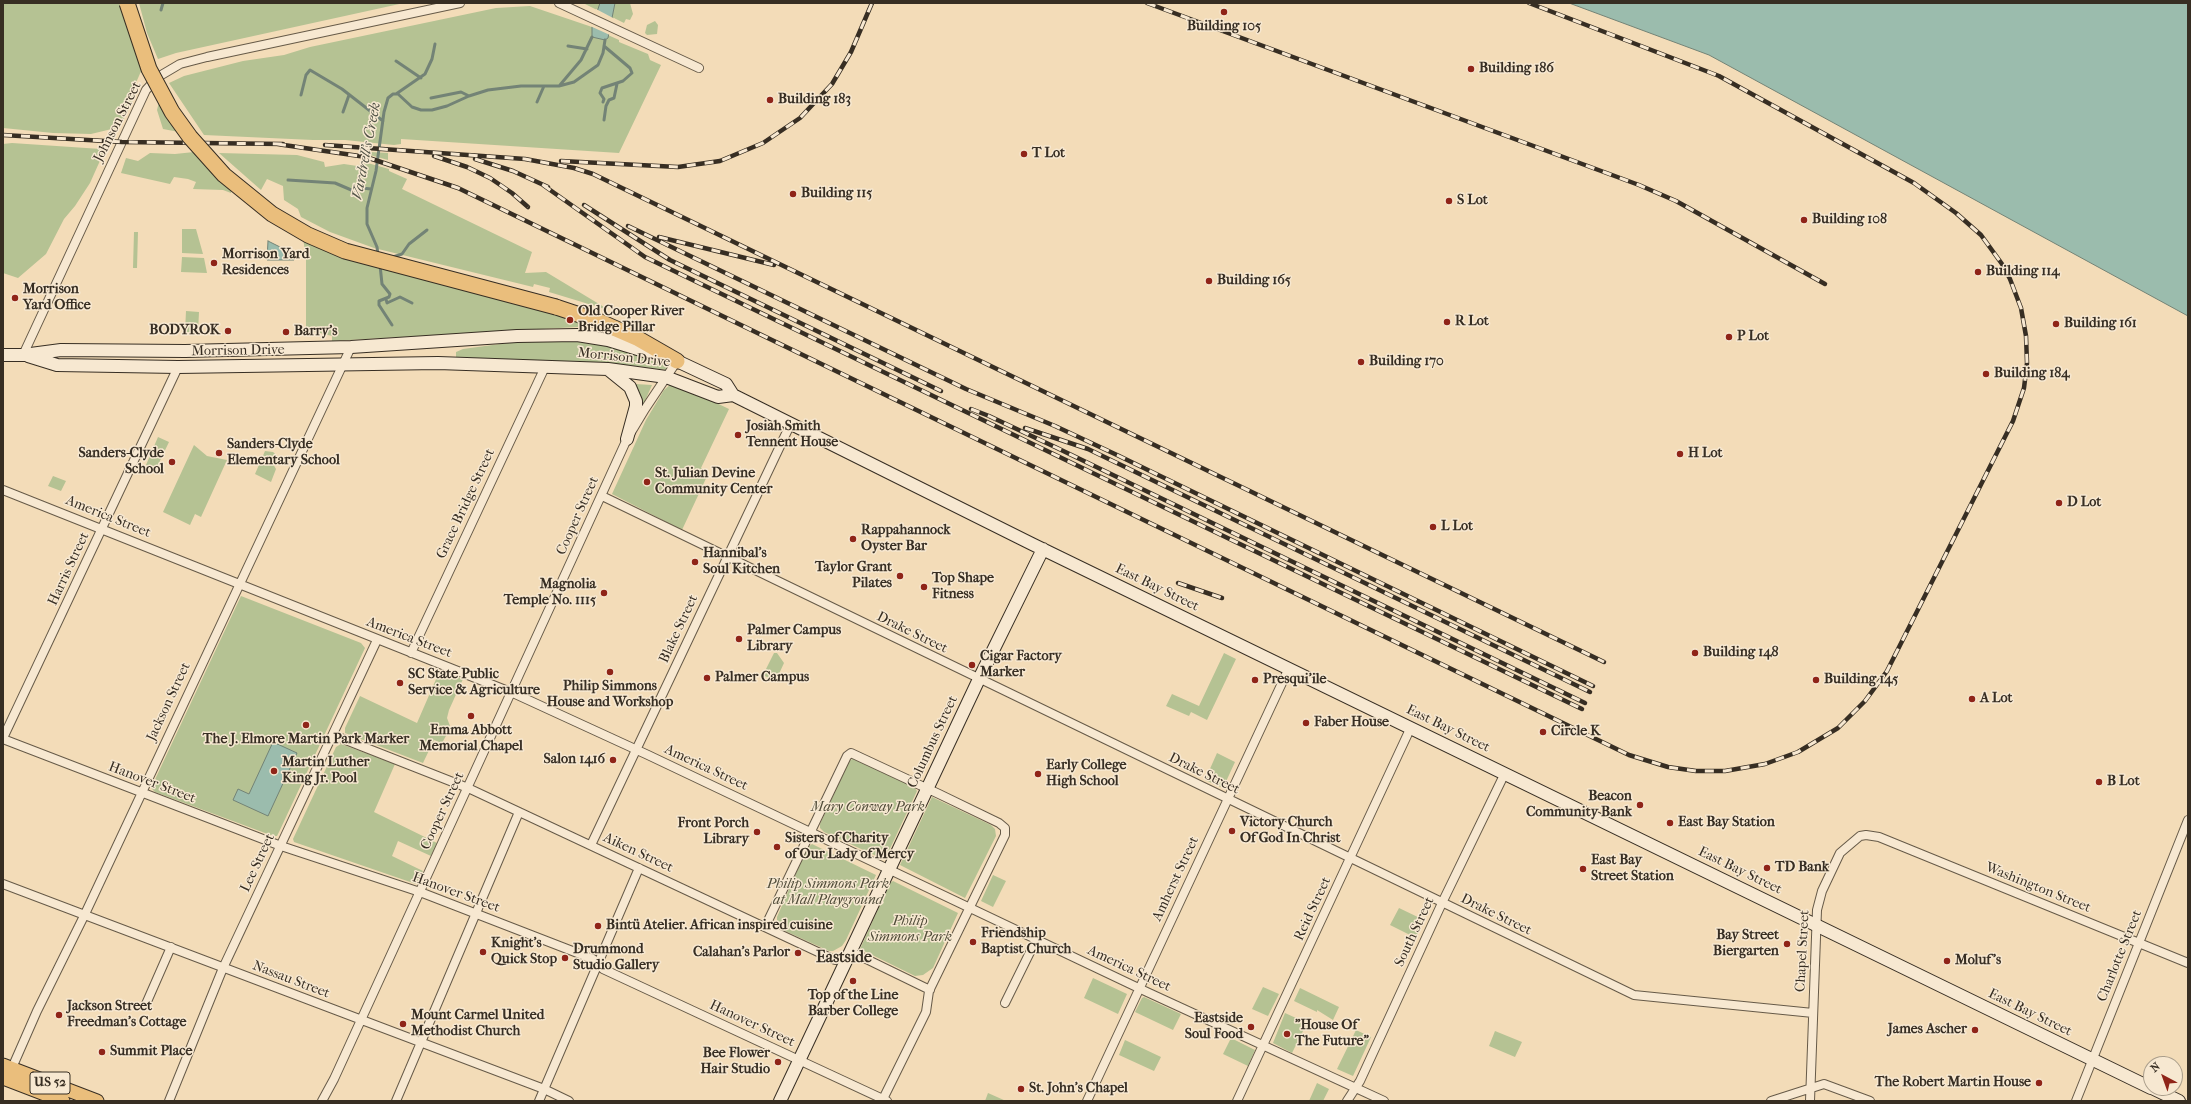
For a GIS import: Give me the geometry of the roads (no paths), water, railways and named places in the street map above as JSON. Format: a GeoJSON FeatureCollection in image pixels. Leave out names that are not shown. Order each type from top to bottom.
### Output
{"type":"FeatureCollection","features":[{"type":"Feature","properties":{"kind":"highway"},"geometry":{"type":"LineString","coordinates":[[127,3],[149,69],[172,112],[195,142],[219,169],[272,214],[313,238],[345,251],[556,307],[598,321],[637,338],[677,361]]}},
{"type":"Feature","properties":{"kind":"main road","name":"Morrison Drive"},"geometry":{"type":"LineString","coordinates":[[3,355],[23,355],[61,350],[185,351],[350,347],[517,336],[577,335],[608,340],[677,361],[726,384],[733,395],[718,397],[666,376],[608,369],[343,364],[178,367],[57,365],[23,355]]}},
{"type":"Feature","properties":{"kind":"main road"},"geometry":{"type":"LineString","coordinates":[[608,369],[630,387],[636,401],[628,439]]}},
{"type":"Feature","properties":{"kind":"main road","name":"East Bay Street"},"geometry":{"type":"LineString","coordinates":[[733,395],[1043,549],[2143,1084]]}},
{"type":"Feature","properties":{"kind":"main road","name":"Columbus Street"},"geometry":{"type":"LineString","coordinates":[[780,1101],[979,679],[1043,549]]}},
{"type":"Feature","properties":{"kind":"main road","name":"US 52"},"geometry":{"type":"LineString","coordinates":[[6,1071],[63,1101]]}},
{"type":"Feature","properties":{"kind":"main road","name":"US 52"},"geometry":{"type":"LineString","coordinates":[[6,1071],[97,1101]]}},
{"type":"Feature","properties":{"kind":"main road","name":"East Bay Street"},"geometry":{"type":"LineString","coordinates":[[2168,1096],[2179,1101]]}},
{"type":"Feature","properties":{"kind":"street","name":"Johnson Street"},"geometry":{"type":"LineString","coordinates":[[23,355],[146,90],[158,77],[180,64],[207,57],[460,3]]}},
{"type":"Feature","properties":{"kind":"street"},"geometry":{"type":"LineString","coordinates":[[560,3],[621,30],[699,68]]}},
{"type":"Feature","properties":{"kind":"street","name":"Jackson Street"},"geometry":{"type":"LineString","coordinates":[[6,1071],[85,914],[350,347]]}},
{"type":"Feature","properties":{"kind":"street","name":"Cooper Street"},"geometry":{"type":"LineString","coordinates":[[322,1101],[334,1079],[513,693],[628,439],[666,376],[677,361]]}},
{"type":"Feature","properties":{"kind":"street","name":"Harris Street"},"geometry":{"type":"LineString","coordinates":[[3,739],[178,367]]}},
{"type":"Feature","properties":{"kind":"street","name":"Grace Bridge Street"},"geometry":{"type":"LineString","coordinates":[[411,653],[545,367]]}},
{"type":"Feature","properties":{"kind":"street","name":"Blake Street"},"geometry":{"type":"LineString","coordinates":[[592,846],[791,423]]}},
{"type":"Feature","properties":{"kind":"street","name":"America Street"},"geometry":{"type":"LineString","coordinates":[[3,490],[513,693],[637,750],[1140,989],[1384,1101]]}},
{"type":"Feature","properties":{"kind":"street","name":"Drake Street"},"geometry":{"type":"LineString","coordinates":[[602,496],[1227,800],[1634,995],[1813,1013]]}},
{"type":"Feature","properties":{"kind":"street","name":"Lee Street"},"geometry":{"type":"LineString","coordinates":[[169,1101],[223,968],[377,640]]}},
{"type":"Feature","properties":{"kind":"street","name":"Amherst Street"},"geometry":{"type":"LineString","coordinates":[[1087,1101],[1289,668]]}},
{"type":"Feature","properties":{"kind":"street","name":"Reid Street"},"geometry":{"type":"LineString","coordinates":[[1237,1101],[1411,727]]}},
{"type":"Feature","properties":{"kind":"street","name":"Aiken Street"},"geometry":{"type":"LineString","coordinates":[[333,735],[468,788],[835,960],[848,957],[861,957],[930,990]]}},
{"type":"Feature","properties":{"kind":"street","name":"Hanover Street"},"geometry":{"type":"LineString","coordinates":[[3,739],[281,846],[420,892],[593,959],[603,969],[885,1100]]}},
{"type":"Feature","properties":{"kind":"street"},"geometry":{"type":"LineString","coordinates":[[765,928],[846,756],[851,753],[928,788],[999,823],[1005,828],[1005,835],[930,990],[926,1012],[885,1100]]}},
{"type":"Feature","properties":{"kind":"street","name":"South Street"},"geometry":{"type":"LineString","coordinates":[[1347,1101],[1360,1081],[1442,903],[1506,773]]}},
{"type":"Feature","properties":{"kind":"street"},"geometry":{"type":"LineString","coordinates":[[396,1101],[519,812]]}},
{"type":"Feature","properties":{"kind":"street","name":"Charlotte Street"},"geometry":{"type":"LineString","coordinates":[[2076,1101],[2188,820]]}},
{"type":"Feature","properties":{"kind":"street","name":"Chapel Street"},"geometry":{"type":"LineString","coordinates":[[1810,1101],[1815,925],[1822,891],[1840,853],[1860,836],[1866,835],[1879,837]]}},
{"type":"Feature","properties":{"kind":"street","name":"Washington Street"},"geometry":{"type":"LineString","coordinates":[[1879,837],[2188,964]]}},
{"type":"Feature","properties":{"kind":"street"},"geometry":{"type":"LineString","coordinates":[[539,1101],[639,868]]}},
{"type":"Feature","properties":{"kind":"street","name":"Nassau Street"},"geometry":{"type":"LineString","coordinates":[[3,884],[544,1089],[569,1101]]}},
{"type":"Feature","properties":{"kind":"street"},"geometry":{"type":"LineString","coordinates":[[1005,1003],[1036,940]]}},
{"type":"Feature","properties":{"kind":"street"},"geometry":{"type":"LineString","coordinates":[[146,1004],[172,947]]}},
{"type":"Feature","properties":{"kind":"street"},"geometry":{"type":"LineString","coordinates":[[1772,1101],[1824,1084],[1829,1084],[1870,1101]]}},
{"type":"Feature","properties":{"kind":"waterway"},"geometry":{"type":"LineString","coordinates":[[161,10],[163,3]]}},
{"type":"Feature","properties":{"kind":"waterway","name":"Vardrell's Creek"},"geometry":{"type":"LineString","coordinates":[[560,85],[581,60],[592,37]]}},
{"type":"Feature","properties":{"kind":"waterway","name":"Vardrell's Creek"},"geometry":{"type":"LineString","coordinates":[[378,255],[377,247],[367,224],[367,208],[376,171],[384,112],[388,98],[393,94],[398,94],[412,107],[421,110],[432,110],[447,106],[469,96],[488,90],[521,86],[559,86],[574,82],[598,65],[603,53],[605,40]]}},
{"type":"Feature","properties":{"kind":"waterway"},"geometry":{"type":"LineString","coordinates":[[396,94],[425,74],[432,59],[435,44]]}},
{"type":"Feature","properties":{"kind":"waterway"},"geometry":{"type":"LineString","coordinates":[[568,46],[587,49]]}},
{"type":"Feature","properties":{"kind":"waterway"},"geometry":{"type":"LineString","coordinates":[[603,102],[604,99],[600,93],[602,88],[623,81],[632,73],[630,68],[604,46]]}},
{"type":"Feature","properties":{"kind":"waterway"},"geometry":{"type":"LineString","coordinates":[[396,61],[421,78]]}},
{"type":"Feature","properties":{"kind":"waterway"},"geometry":{"type":"LineString","coordinates":[[301,95],[306,75],[310,70],[342,89],[383,121]]}},
{"type":"Feature","properties":{"kind":"waterway"},"geometry":{"type":"LineString","coordinates":[[604,120],[606,106],[609,100],[614,98],[617,84]]}},
{"type":"Feature","properties":{"kind":"waterway"},"geometry":{"type":"LineString","coordinates":[[537,102],[544,86]]}},
{"type":"Feature","properties":{"kind":"waterway"},"geometry":{"type":"LineString","coordinates":[[431,98],[461,92],[469,96]]}},
{"type":"Feature","properties":{"kind":"waterway"},"geometry":{"type":"LineString","coordinates":[[343,112],[349,95]]}},
{"type":"Feature","properties":{"kind":"waterway"},"geometry":{"type":"LineString","coordinates":[[288,180],[335,183],[356,192],[362,188],[371,189]]}},
{"type":"Feature","properties":{"kind":"waterway"},"geometry":{"type":"LineString","coordinates":[[393,257],[402,254],[409,244],[427,230]]}},
{"type":"Feature","properties":{"kind":"waterway","name":"Vardrell's Creek"},"geometry":{"type":"LineString","coordinates":[[380,265],[382,284],[390,294],[389,297],[379,301],[379,305],[392,325]]}},
{"type":"Feature","properties":{"kind":"waterway"},"geometry":{"type":"LineString","coordinates":[[386,299],[387,303],[400,297],[412,303]]}},
{"type":"Feature","properties":{"kind":"railway"},"geometry":{"type":"LineString","coordinates":[[561,161],[678,167],[720,161],[763,143],[800,118],[832,84],[851,52],[872,3]]}},
{"type":"Feature","properties":{"kind":"railway"},"geometry":{"type":"LineString","coordinates":[[1147,3],[1639,185],[1676,201],[1825,284]]}},
{"type":"Feature","properties":{"kind":"railway"},"geometry":{"type":"LineString","coordinates":[[277,144],[366,157],[458,188],[1629,755],[1668,767],[1696,771],[1725,771],[1765,764],[1798,752],[1838,728],[1865,701],[1887,671],[2013,421],[2024,388],[2027,363],[2026,336],[2021,308],[2010,279],[2002,264],[1981,235],[1956,213],[1914,183],[1719,76],[1529,3]]}},
{"type":"Feature","properties":{"kind":"railway"},"geometry":{"type":"LineString","coordinates":[[3,135],[122,142],[283,144]]}},
{"type":"Feature","properties":{"kind":"railway"},"geometry":{"type":"LineString","coordinates":[[325,145],[525,159],[574,168],[593,174],[1604,662]]}},
{"type":"Feature","properties":{"kind":"railway"},"geometry":{"type":"LineString","coordinates":[[434,156],[467,167],[490,178],[512,193],[528,207]]}},
{"type":"Feature","properties":{"kind":"railway"},"geometry":{"type":"LineString","coordinates":[[475,159],[513,171],[548,187]]}},
{"type":"Feature","properties":{"kind":"railway"},"geometry":{"type":"LineString","coordinates":[[543,185],[645,257],[1582,709]]}},
{"type":"Feature","properties":{"kind":"railway"},"geometry":{"type":"LineString","coordinates":[[584,205],[670,260],[941,391]]}},
{"type":"Feature","properties":{"kind":"railway"},"geometry":{"type":"LineString","coordinates":[[628,226],[966,389],[1055,426],[1117,455],[1593,686]]}},
{"type":"Feature","properties":{"kind":"railway"},"geometry":{"type":"LineString","coordinates":[[659,237],[774,265]]}},
{"type":"Feature","properties":{"kind":"railway"},"geometry":{"type":"LineString","coordinates":[[971,409],[1055,447],[1585,703]]}},
{"type":"Feature","properties":{"kind":"railway"},"geometry":{"type":"LineString","coordinates":[[1025,428],[1088,449],[1590,692]]}},
{"type":"Feature","properties":{"kind":"railway"},"geometry":{"type":"LineString","coordinates":[[1178,583],[1222,598]]}},
{"type":"Feature","properties":{"kind":"place","name":"Building 105"},"geometry":{"type":"Point","coordinates":[1224,12]}},
{"type":"Feature","properties":{"kind":"place","name":"Building 186"},"geometry":{"type":"Point","coordinates":[1471,69]}},
{"type":"Feature","properties":{"kind":"place","name":"Building 183"},"geometry":{"type":"Point","coordinates":[770,100]}},
{"type":"Feature","properties":{"kind":"place","name":"T Lot"},"geometry":{"type":"Point","coordinates":[1024,154]}},
{"type":"Feature","properties":{"kind":"place","name":"Building 115"},"geometry":{"type":"Point","coordinates":[793,194]}},
{"type":"Feature","properties":{"kind":"place","name":"S Lot"},"geometry":{"type":"Point","coordinates":[1449,201]}},
{"type":"Feature","properties":{"kind":"place","name":"Building 108"},"geometry":{"type":"Point","coordinates":[1804,220]}},
{"type":"Feature","properties":{"kind":"place","name":"Morrison Yard Residences"},"geometry":{"type":"Point","coordinates":[214,263]}},
{"type":"Feature","properties":{"kind":"place","name":"Building 114"},"geometry":{"type":"Point","coordinates":[1978,272]}},
{"type":"Feature","properties":{"kind":"place","name":"Building 165"},"geometry":{"type":"Point","coordinates":[1209,281]}},
{"type":"Feature","properties":{"kind":"place","name":"Morrison Yard Office"},"geometry":{"type":"Point","coordinates":[15,298]}},
{"type":"Feature","properties":{"kind":"place","name":"Old Cooper River Bridge Pillar"},"geometry":{"type":"Point","coordinates":[570,320]}},
{"type":"Feature","properties":{"kind":"place","name":"R Lot"},"geometry":{"type":"Point","coordinates":[1447,322]}},
{"type":"Feature","properties":{"kind":"place","name":"Building 161"},"geometry":{"type":"Point","coordinates":[2056,324]}},
{"type":"Feature","properties":{"kind":"place","name":"BODYROK"},"geometry":{"type":"Point","coordinates":[228,331]}},
{"type":"Feature","properties":{"kind":"place","name":"Barry's"},"geometry":{"type":"Point","coordinates":[286,332]}},
{"type":"Feature","properties":{"kind":"place","name":"P Lot"},"geometry":{"type":"Point","coordinates":[1729,337]}},
{"type":"Feature","properties":{"kind":"place","name":"Building 170"},"geometry":{"type":"Point","coordinates":[1361,362]}},
{"type":"Feature","properties":{"kind":"place","name":"Building 184"},"geometry":{"type":"Point","coordinates":[1986,374]}},
{"type":"Feature","properties":{"kind":"place","name":"Josiah Smith Tennent House"},"geometry":{"type":"Point","coordinates":[738,435]}},
{"type":"Feature","properties":{"kind":"place","name":"Sanders-Clyde Elementary School"},"geometry":{"type":"Point","coordinates":[219,453]}},
{"type":"Feature","properties":{"kind":"place","name":"H Lot"},"geometry":{"type":"Point","coordinates":[1680,454]}},
{"type":"Feature","properties":{"kind":"place","name":"Sanders-Clyde School"},"geometry":{"type":"Point","coordinates":[172,462]}},
{"type":"Feature","properties":{"kind":"place","name":"St. Julian Devine Community Center"},"geometry":{"type":"Point","coordinates":[647,482]}},
{"type":"Feature","properties":{"kind":"place","name":"D Lot"},"geometry":{"type":"Point","coordinates":[2059,503]}},
{"type":"Feature","properties":{"kind":"place","name":"L Lot"},"geometry":{"type":"Point","coordinates":[1433,527]}},
{"type":"Feature","properties":{"kind":"place","name":"Rappahannock Oyster Bar"},"geometry":{"type":"Point","coordinates":[853,539]}},
{"type":"Feature","properties":{"kind":"place","name":"Hannibal's Soul Kitchen"},"geometry":{"type":"Point","coordinates":[695,562]}},
{"type":"Feature","properties":{"kind":"place","name":"Taylor Grant Pilates"},"geometry":{"type":"Point","coordinates":[900,576]}},
{"type":"Feature","properties":{"kind":"place","name":"Top Shape Fitness"},"geometry":{"type":"Point","coordinates":[924,587]}},
{"type":"Feature","properties":{"kind":"place","name":"Magnolia Temple No. 1115"},"geometry":{"type":"Point","coordinates":[604,593]}},
{"type":"Feature","properties":{"kind":"place","name":"Palmer Campus Library"},"geometry":{"type":"Point","coordinates":[739,639]}},
{"type":"Feature","properties":{"kind":"place","name":"Building 148"},"geometry":{"type":"Point","coordinates":[1695,653]}},
{"type":"Feature","properties":{"kind":"place","name":"Cigar Factory Marker"},"geometry":{"type":"Point","coordinates":[972,665]}},
{"type":"Feature","properties":{"kind":"place","name":"Philip Simmons House and Workshop"},"geometry":{"type":"Point","coordinates":[610,672]}},
{"type":"Feature","properties":{"kind":"place","name":"Palmer Campus"},"geometry":{"type":"Point","coordinates":[707,678]}},
{"type":"Feature","properties":{"kind":"place","name":"Presqui'ile"},"geometry":{"type":"Point","coordinates":[1255,680]}},
{"type":"Feature","properties":{"kind":"place","name":"Building 145"},"geometry":{"type":"Point","coordinates":[1816,680]}},
{"type":"Feature","properties":{"kind":"place","name":"SC State Public Service & Agriculture"},"geometry":{"type":"Point","coordinates":[400,683]}},
{"type":"Feature","properties":{"kind":"place","name":"A Lot"},"geometry":{"type":"Point","coordinates":[1972,699]}},
{"type":"Feature","properties":{"kind":"place","name":"Emma Abbott Memorial Chapel"},"geometry":{"type":"Point","coordinates":[471,716]}},
{"type":"Feature","properties":{"kind":"place","name":"Faber House"},"geometry":{"type":"Point","coordinates":[1306,723]}},
{"type":"Feature","properties":{"kind":"place","name":"The J. Elmore Martin Park Marker"},"geometry":{"type":"Point","coordinates":[306,725]}},
{"type":"Feature","properties":{"kind":"place","name":"Circle K"},"geometry":{"type":"Point","coordinates":[1543,732]}},
{"type":"Feature","properties":{"kind":"place","name":"Salon 1416"},"geometry":{"type":"Point","coordinates":[613,760]}},
{"type":"Feature","properties":{"kind":"place","name":"Martin Luther King Jr. Pool"},"geometry":{"type":"Point","coordinates":[274,771]}},
{"type":"Feature","properties":{"kind":"place","name":"Early College High School"},"geometry":{"type":"Point","coordinates":[1038,774]}},
{"type":"Feature","properties":{"kind":"place","name":"B Lot"},"geometry":{"type":"Point","coordinates":[2099,782]}},
{"type":"Feature","properties":{"kind":"place","name":"Beacon Community Bank"},"geometry":{"type":"Point","coordinates":[1640,805]}},
{"type":"Feature","properties":{"kind":"place","name":"East Bay Station"},"geometry":{"type":"Point","coordinates":[1670,823]}},
{"type":"Feature","properties":{"kind":"place","name":"Victory Church Of God In Christ"},"geometry":{"type":"Point","coordinates":[1232,831]}},
{"type":"Feature","properties":{"kind":"place","name":"Front Porch Library"},"geometry":{"type":"Point","coordinates":[757,832]}},
{"type":"Feature","properties":{"kind":"place","name":"Sisters of Charity of Our Lady of Mercy"},"geometry":{"type":"Point","coordinates":[777,847]}},
{"type":"Feature","properties":{"kind":"place","name":"TD Bank"},"geometry":{"type":"Point","coordinates":[1767,868]}},
{"type":"Feature","properties":{"kind":"place","name":"East Bay Street Station"},"geometry":{"type":"Point","coordinates":[1583,869]}},
{"type":"Feature","properties":{"kind":"place","name":"Bintü Atelier. African inspired cuisine"},"geometry":{"type":"Point","coordinates":[598,926]}},
{"type":"Feature","properties":{"kind":"place","name":"Friendship Baptist Church"},"geometry":{"type":"Point","coordinates":[973,942]}},
{"type":"Feature","properties":{"kind":"place","name":"Bay Street Biergarten"},"geometry":{"type":"Point","coordinates":[1787,944]}},
{"type":"Feature","properties":{"kind":"place","name":"Knight's Quick Stop"},"geometry":{"type":"Point","coordinates":[483,952]}},
{"type":"Feature","properties":{"kind":"place","name":"Calahan's Parlor"},"geometry":{"type":"Point","coordinates":[798,953]}},
{"type":"Feature","properties":{"kind":"place","name":"Drummond Studio Gallery"},"geometry":{"type":"Point","coordinates":[565,958]}},
{"type":"Feature","properties":{"kind":"place","name":"Moluf's"},"geometry":{"type":"Point","coordinates":[1947,961]}},
{"type":"Feature","properties":{"kind":"place","name":"Top of the Line Barber College"},"geometry":{"type":"Point","coordinates":[853,981]}},
{"type":"Feature","properties":{"kind":"place","name":"Jackson Street Freedman's Cottage"},"geometry":{"type":"Point","coordinates":[59,1015]}},
{"type":"Feature","properties":{"kind":"place","name":"Mount Carmel United Methodist Church"},"geometry":{"type":"Point","coordinates":[403,1024]}},
{"type":"Feature","properties":{"kind":"place","name":"Eastside Soul Food"},"geometry":{"type":"Point","coordinates":[1251,1027]}},
{"type":"Feature","properties":{"kind":"place","name":"James Ascher"},"geometry":{"type":"Point","coordinates":[1975,1030]}},
{"type":"Feature","properties":{"kind":"place","name":"\"House Of The Future\""},"geometry":{"type":"Point","coordinates":[1287,1034]}},
{"type":"Feature","properties":{"kind":"place","name":"Summit Place"},"geometry":{"type":"Point","coordinates":[102,1052]}},
{"type":"Feature","properties":{"kind":"place","name":"Bee Flower Hair Studio"},"geometry":{"type":"Point","coordinates":[778,1062]}},
{"type":"Feature","properties":{"kind":"place","name":"The Robert Martin House"},"geometry":{"type":"Point","coordinates":[2039,1083]}},
{"type":"Feature","properties":{"kind":"place","name":"St. John's Chapel"},"geometry":{"type":"Point","coordinates":[1021,1089]}},
{"type":"Feature","properties":{"kind":"district","name":"Eastside"},"geometry":{"type":"Point","coordinates":[844,958]}},
{"type":"Feature","properties":{"kind":"park label","name":"Mary Conway Park"},"geometry":{"type":"Point","coordinates":[868,808]}},
{"type":"Feature","properties":{"kind":"park label","name":"Philip Simmons Park at Mall Playground"},"geometry":{"type":"Point","coordinates":[828,894]}},
{"type":"Feature","properties":{"kind":"park label","name":"Philip Simmons Park"},"geometry":{"type":"Point","coordinates":[910,930]}}]}
